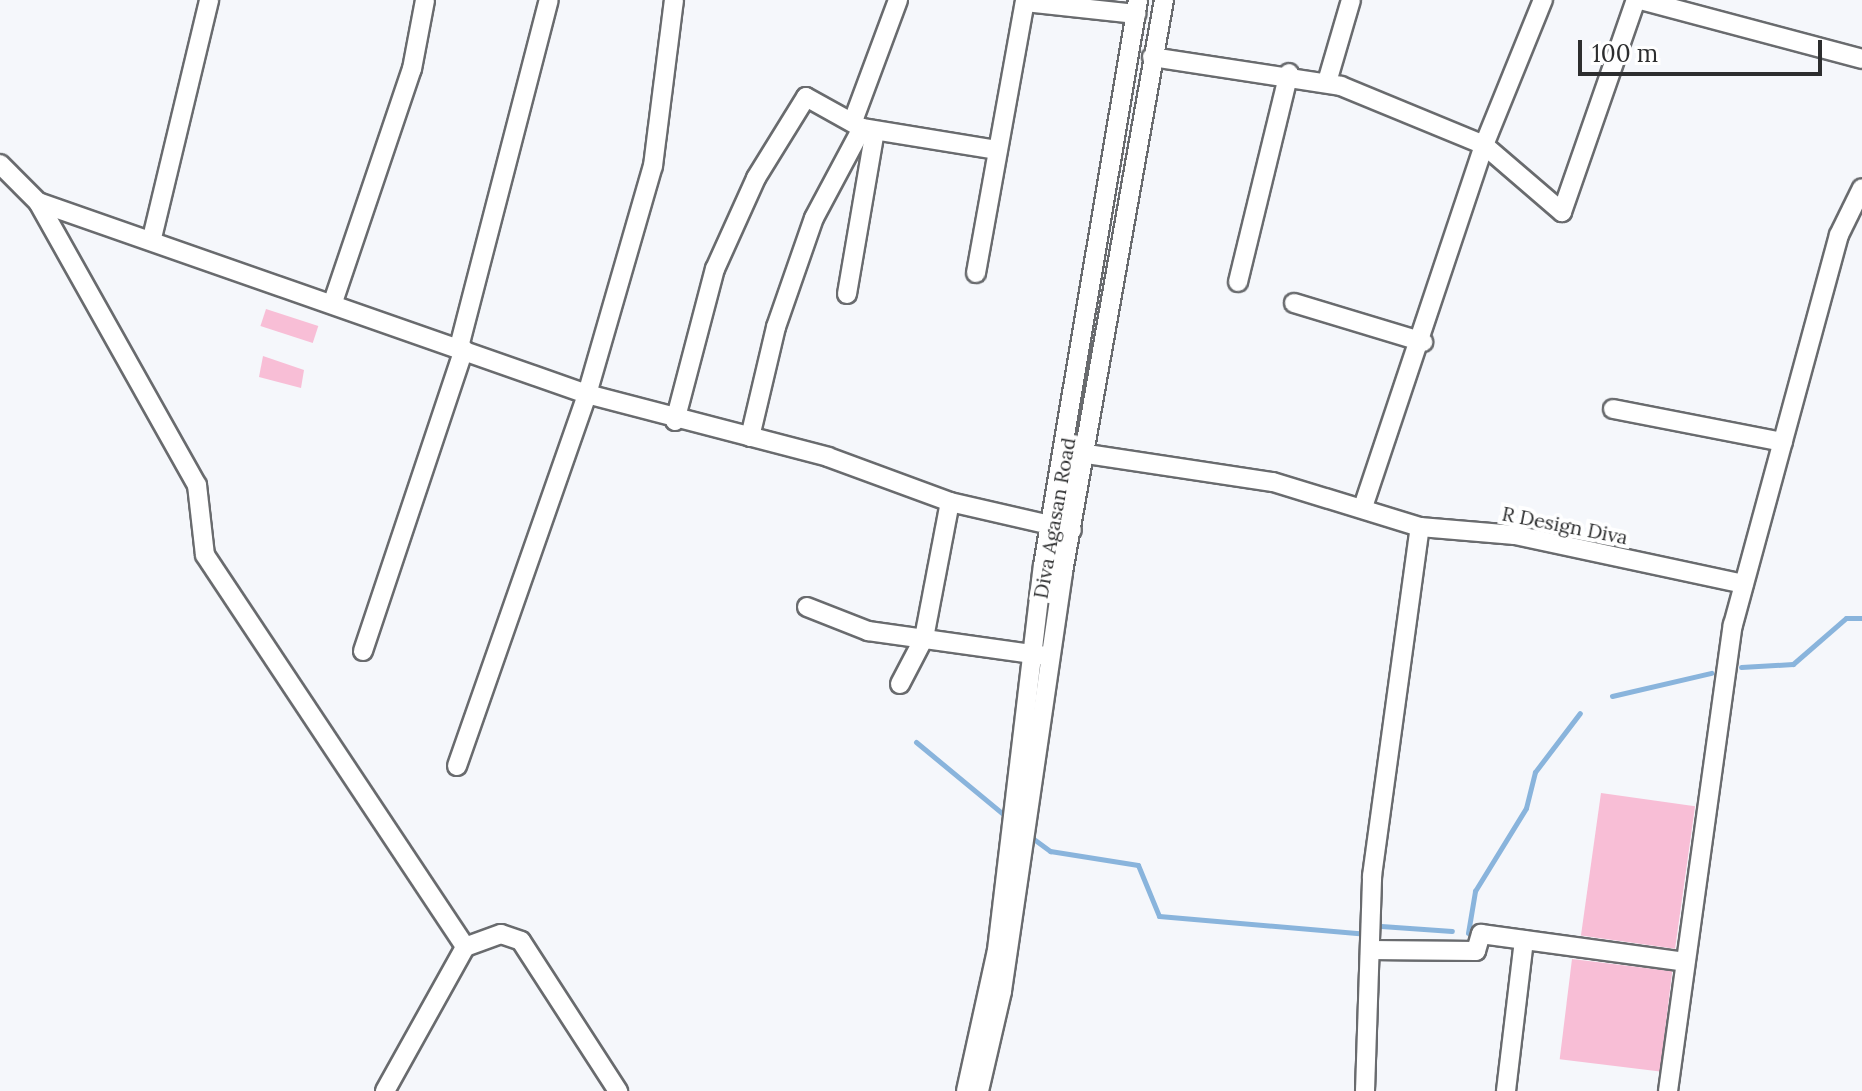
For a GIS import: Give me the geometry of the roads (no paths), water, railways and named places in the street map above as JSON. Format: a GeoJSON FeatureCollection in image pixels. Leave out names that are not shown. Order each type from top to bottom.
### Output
{"type":"FeatureCollection","features":[{"type":"Feature","properties":{"kind":"street"},"geometry":{"type":"LineString","coordinates":[[152,238],[209,0]]}},
{"type":"Feature","properties":{"kind":"street"},"geometry":{"type":"LineString","coordinates":[[333,302],[412,69],[425,0]]}},
{"type":"Feature","properties":{"kind":"street"},"geometry":{"type":"LineString","coordinates":[[363,651],[462,348],[549,0]]}},
{"type":"Feature","properties":{"kind":"street"},"geometry":{"type":"LineString","coordinates":[[457,766],[587,394],[653,166],[674,0]]}},
{"type":"Feature","properties":{"kind":"street"},"geometry":{"type":"LineString","coordinates":[[847,294],[863,126],[898,0]]}},
{"type":"Feature","properties":{"kind":"street","name":"Diva Agasan Road"},"geometry":{"type":"LineString","coordinates":[[979,1091],[1002,991],[1055,659],[1072,530],[1164,0]]}},
{"type":"Feature","properties":{"kind":"street"},"geometry":{"type":"LineString","coordinates":[[1327,82],[1351,0]]}},
{"type":"Feature","properties":{"kind":"street"},"geometry":{"type":"LineString","coordinates":[[1363,507],[1423,342],[1484,145],[1543,0]]}},
{"type":"Feature","properties":{"kind":"street"},"geometry":{"type":"LineString","coordinates":[[1152,57],[1289,73],[1327,82],[1484,145],[1562,212],[1639,0],[1862,59]]}},
{"type":"Feature","properties":{"kind":"street"},"geometry":{"type":"LineString","coordinates":[[966,1091],[997,950],[1050,525],[1137,7],[1025,1],[976,273]]}},
{"type":"Feature","properties":{"kind":"street"},"geometry":{"type":"LineString","coordinates":[[1238,282],[1289,73]]}},
{"type":"Feature","properties":{"kind":"street"},"geometry":{"type":"LineString","coordinates":[[675,421],[715,269],[756,178],[806,97],[863,126],[996,150]]}},
{"type":"Feature","properties":{"kind":"street"},"geometry":{"type":"LineString","coordinates":[[750,437],[814,218],[863,126]]}},
{"type":"Feature","properties":{"kind":"street"},"geometry":{"type":"LineString","coordinates":[[0,164],[38,202],[197,485],[205,555],[465,947]]}},
{"type":"Feature","properties":{"kind":"street"},"geometry":{"type":"LineString","coordinates":[[1668,1091],[1744,584],[1783,442],[1862,188]]}},
{"type":"Feature","properties":{"kind":"street"},"geometry":{"type":"LineString","coordinates":[[38,202],[152,238],[587,394],[675,421],[750,437],[950,502],[1072,530]]}},
{"type":"Feature","properties":{"kind":"street"},"geometry":{"type":"LineString","coordinates":[[1294,303],[1423,342]]}},
{"type":"Feature","properties":{"kind":"street"},"geometry":{"type":"LineString","coordinates":[[1613,409],[1783,442]]}},
{"type":"Feature","properties":{"kind":"street","name":"R Design Diva"},"geometry":{"type":"LineString","coordinates":[[1087,454],[1273,482],[1363,507],[1420,527],[1515,535],[1744,584]]}},
{"type":"Feature","properties":{"kind":"street"},"geometry":{"type":"LineString","coordinates":[[900,684],[924,638],[950,502]]}},
{"type":"Feature","properties":{"kind":"street"},"geometry":{"type":"LineString","coordinates":[[1365,1091],[1372,876],[1420,527]]}},
{"type":"Feature","properties":{"kind":"street"},"geometry":{"type":"LineString","coordinates":[[807,607],[868,631],[1034,653],[1055,659]]}},
{"type":"Feature","properties":{"kind":"street"},"geometry":{"type":"LineString","coordinates":[[385,1091],[465,947],[501,934],[521,941],[611,1088]]}},
{"type":"Feature","properties":{"kind":"street"},"geometry":{"type":"LineString","coordinates":[[1370,950],[1476,951],[1481,934],[1685,962]]}},
{"type":"Feature","properties":{"kind":"street"},"geometry":{"type":"LineString","coordinates":[[1506,1091],[1524,940]]}},
{"type":"Feature","properties":{"kind":"waterway"},"geometry":{"type":"LineString","coordinates":[[1741,667],[1793,664],[1846,618],[1862,618]]}},
{"type":"Feature","properties":{"kind":"waterway"},"geometry":{"type":"LineString","coordinates":[[1612,696],[1711,673]]}},
{"type":"Feature","properties":{"kind":"waterway"},"geometry":{"type":"LineString","coordinates":[[1468,933],[1475,891],[1526,808],[1535,772],[1580,713]]}},
{"type":"Feature","properties":{"kind":"waterway"},"geometry":{"type":"LineString","coordinates":[[916,742],[1009,819]]}},
{"type":"Feature","properties":{"kind":"waterway"},"geometry":{"type":"LineString","coordinates":[[1035,840],[1050,851],[1138,865],[1159,916],[1359,933]]}},
{"type":"Feature","properties":{"kind":"waterway"},"geometry":{"type":"LineString","coordinates":[[1381,926],[1452,931]]}}]}
